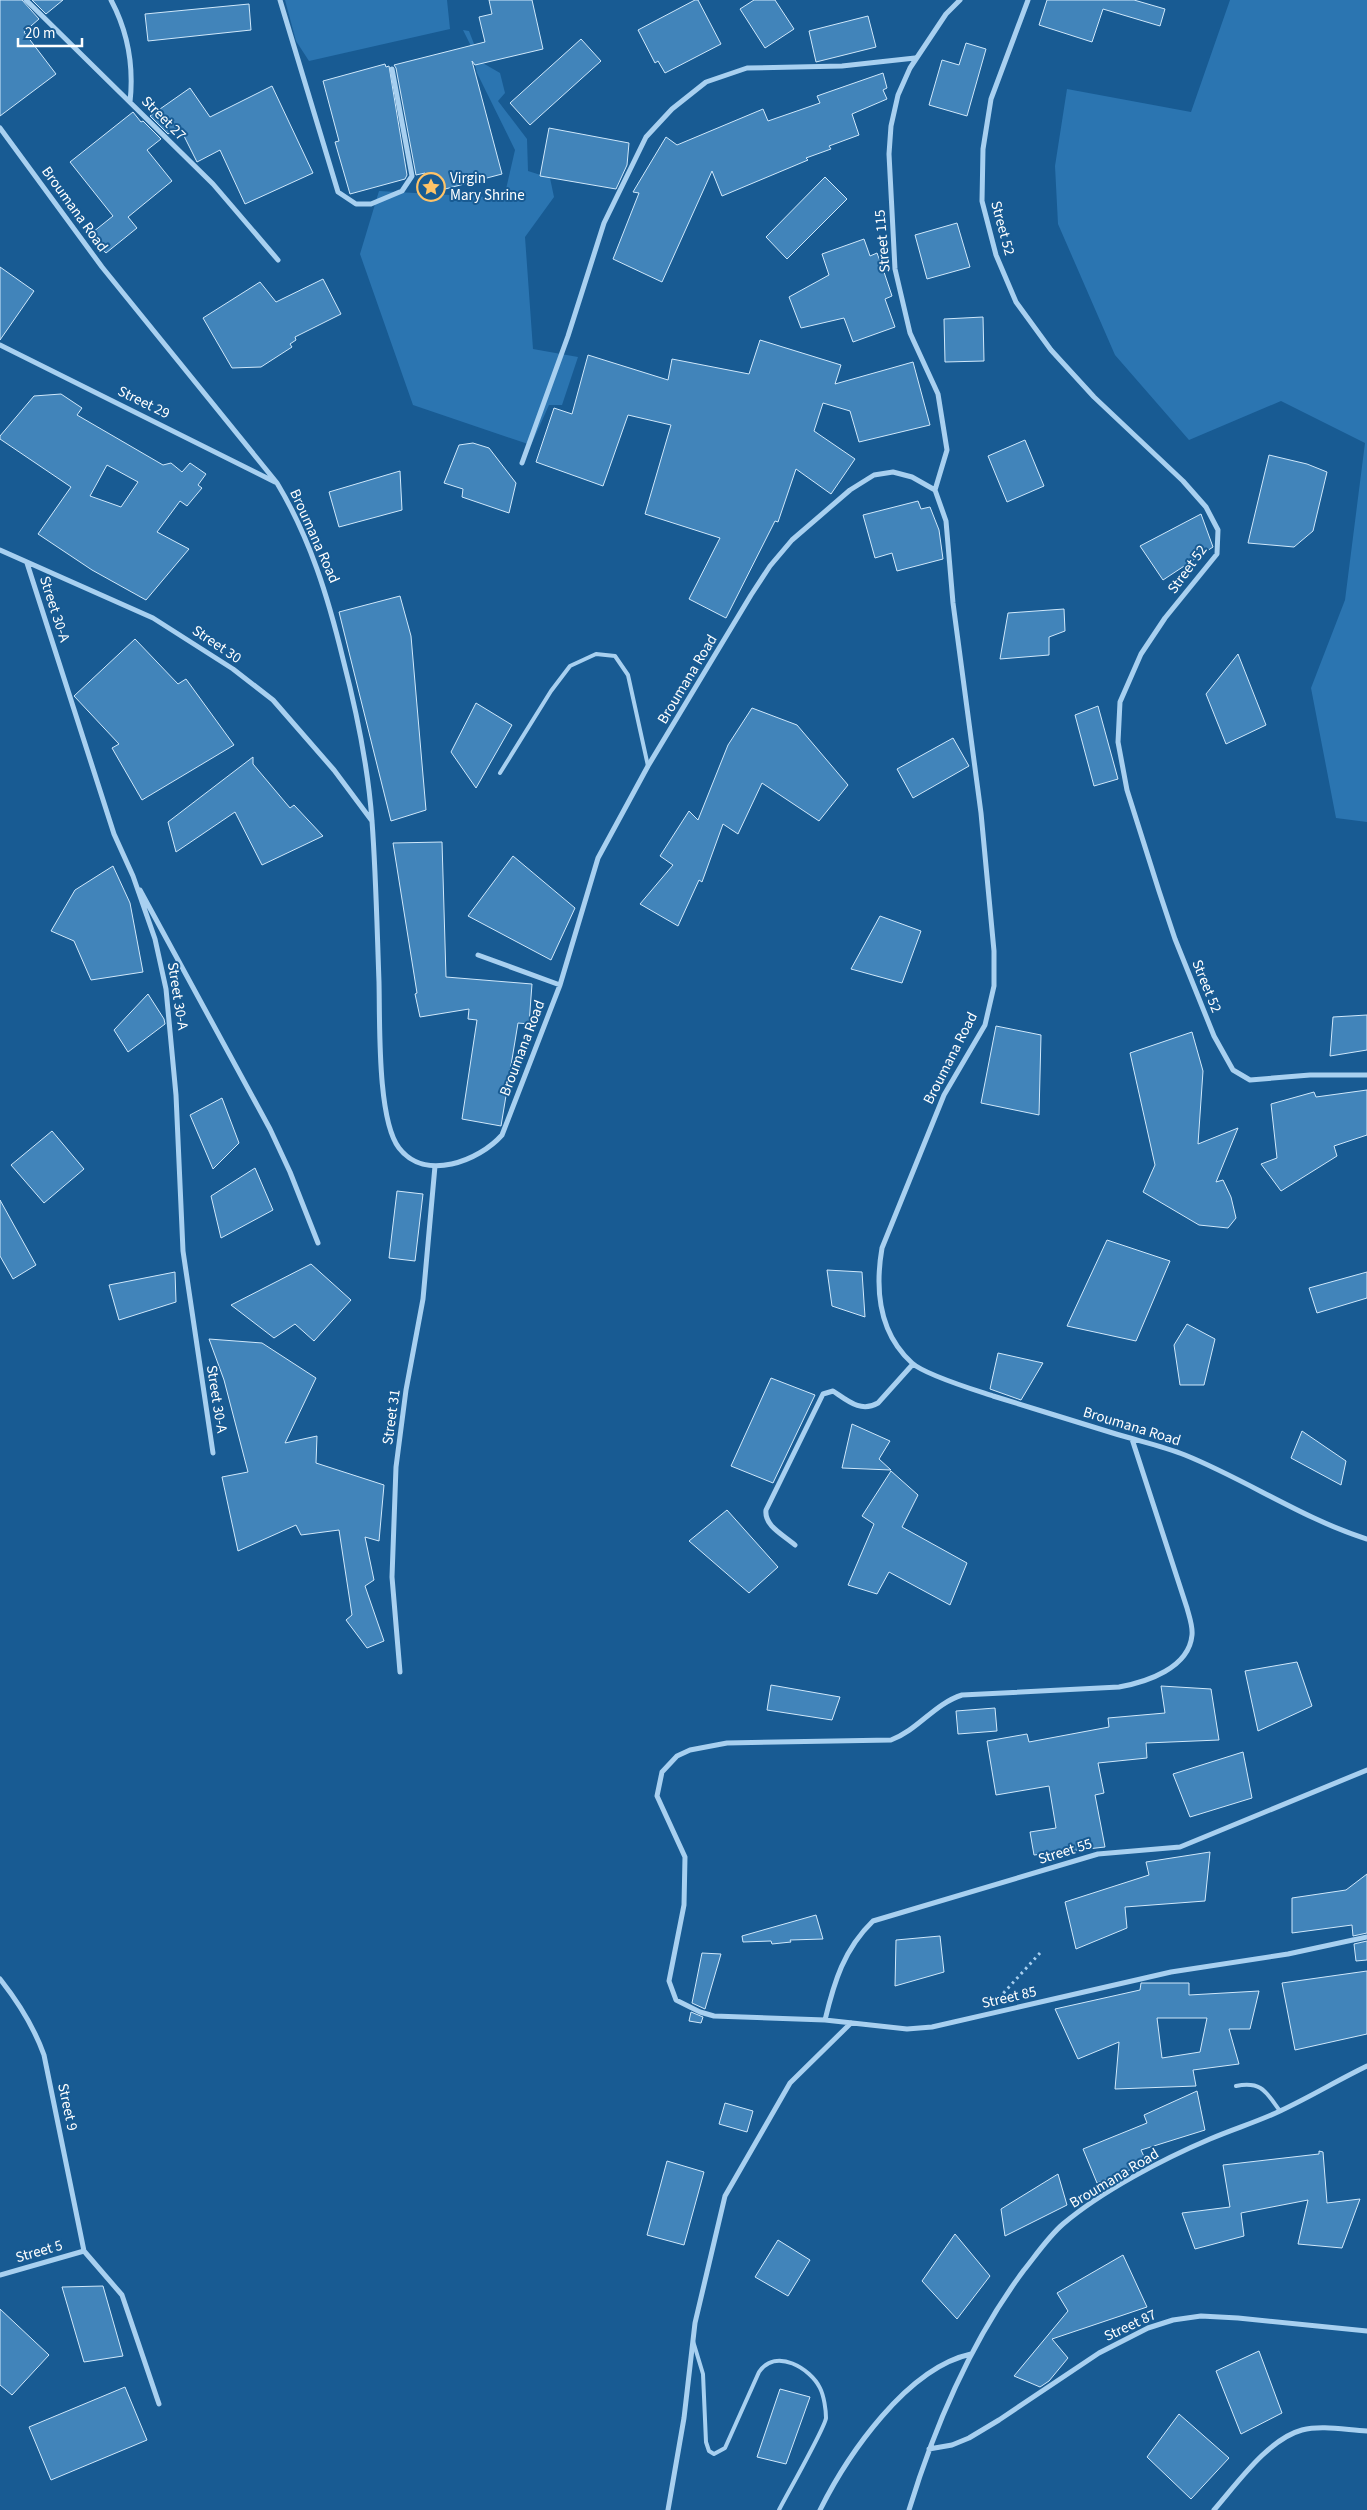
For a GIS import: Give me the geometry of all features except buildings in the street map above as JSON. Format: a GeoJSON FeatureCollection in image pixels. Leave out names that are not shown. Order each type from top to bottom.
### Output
{"type":"FeatureCollection","features":[{"type":"Feature","properties":{"kind":"street","name":"Street 27"},"geometry":{"type":"LineString","coordinates":[[26,0],[213,184],[278,260]]}},
{"type":"Feature","properties":{"kind":"street"},"geometry":{"type":"LineString","coordinates":[[111,0],[129,48],[132,81],[130,102]]}},
{"type":"Feature","properties":{"kind":"street"},"geometry":{"type":"LineString","coordinates":[[280,0],[338,192],[356,204],[371,204],[402,191],[412,176],[392,69]]}},
{"type":"Feature","properties":{"kind":"street","name":"Street 115"},"geometry":{"type":"LineString","coordinates":[[935,490],[947,450],[938,394],[910,333],[896,269],[890,163],[891,126],[898,95],[915,58],[946,14],[960,0]]}},
{"type":"Feature","properties":{"kind":"street","name":"Street 52"},"geometry":{"type":"LineString","coordinates":[[1028,0],[991,100],[983,149],[982,201],[996,255],[1016,302],[1051,350],[1094,397],[1183,481],[1206,507],[1218,530],[1217,554],[1166,618],[1141,654],[1120,702],[1118,742],[1123,770],[1159,891],[1175,939],[1214,1036],[1233,1070],[1250,1080],[1310,1075],[1367,1075]]}},
{"type":"Feature","properties":{"kind":"street"},"geometry":{"type":"LineString","coordinates":[[522,463],[564,345],[604,223],[646,137],[672,109],[706,82],[747,68],[842,66],[915,58]]}},
{"type":"Feature","properties":{"kind":"street","name":"Broumana Road"},"geometry":{"type":"LineString","coordinates":[[0,128],[102,267],[277,483],[293,510],[308,543],[328,597],[361,727],[372,821],[383,1074],[390,1130],[400,1150],[420,1164],[435,1166],[474,1156],[494,1144],[502,1135],[560,985],[598,858],[648,766],[751,595],[770,566],[792,540],[850,490],[874,475],[893,472],[912,477],[935,490],[946,521],[953,603],[981,813],[994,950],[994,986],[985,1025],[944,1095],[882,1248],[878,1274],[879,1296],[884,1320],[896,1344],[913,1364],[957,1384],[1184,1455],[1239,1478],[1336,1530],[1367,1540]]}},
{"type":"Feature","properties":{"kind":"street","name":"Street 29"},"geometry":{"type":"LineString","coordinates":[[0,345],[277,483]]}},
{"type":"Feature","properties":{"kind":"street","name":"Street 30"},"geometry":{"type":"LineString","coordinates":[[0,550],[153,618],[233,669],[272,700],[334,770],[372,821]]}},
{"type":"Feature","properties":{"kind":"street","name":"Street 30-A"},"geometry":{"type":"LineString","coordinates":[[27,563],[114,834],[133,876],[155,939],[166,989],[176,1095],[183,1251],[213,1453]]}},
{"type":"Feature","properties":{"kind":"street"},"geometry":{"type":"LineString","coordinates":[[133,876],[270,1129],[290,1172],[318,1243]]}},
{"type":"Feature","properties":{"kind":"street"},"geometry":{"type":"LineString","coordinates":[[478,954],[560,985]]}},
{"type":"Feature","properties":{"kind":"street","name":"Street 31"},"geometry":{"type":"LineString","coordinates":[[400,1672],[392,1577],[396,1467],[406,1390],[423,1299],[435,1166]]}},
{"type":"Feature","properties":{"kind":"street"},"geometry":{"type":"LineString","coordinates":[[795,1545],[768,1523],[765,1516],[766,1510],[823,1394],[834,1391],[858,1406],[864,1408],[871,1407],[878,1403],[913,1364]]}},
{"type":"Feature","properties":{"kind":"street","name":"Street 85"},"geometry":{"type":"LineString","coordinates":[[1132,1439],[1187,1608],[1193,1633],[1190,1649],[1159,1676],[1142,1683],[1119,1687],[962,1695],[948,1700],[914,1729],[891,1740],[727,1743],[690,1750],[677,1756],[662,1772],[657,1796],[685,1857],[684,1905],[669,1981],[676,2000],[700,2012],[714,2016],[825,2020],[907,2029],[932,2027],[1171,1972],[1288,1954],[1367,1937]]}},
{"type":"Feature","properties":{"kind":"street","name":"Street 55"},"geometry":{"type":"LineString","coordinates":[[825,2020],[833,1988],[843,1960],[860,1934],[873,1921],[1098,1854],[1180,1846],[1367,1770]]}},
{"type":"Feature","properties":{"kind":"street","name":"Street 9"},"geometry":{"type":"LineString","coordinates":[[0,1979],[23,2010],[36,2033],[44,2055],[84,2251]]}},
{"type":"Feature","properties":{"kind":"street"},"geometry":{"type":"LineString","coordinates":[[668,2510],[684,2418],[695,2323],[725,2196],[790,2083],[851,2023]]}},
{"type":"Feature","properties":{"kind":"street","name":"Broumana Road"},"geometry":{"type":"LineString","coordinates":[[909,2510],[929,2449],[971,2354],[999,2303],[1062,2225],[1098,2199],[1158,2165],[1208,2140],[1280,2111],[1367,2066]]}},
{"type":"Feature","properties":{"kind":"street"},"geometry":{"type":"LineString","coordinates":[[84,2251],[122,2295],[159,2404]]}},
{"type":"Feature","properties":{"kind":"street","name":"Street 5"},"geometry":{"type":"LineString","coordinates":[[0,2275],[84,2251]]}},
{"type":"Feature","properties":{"kind":"street","name":"Street 87"},"geometry":{"type":"LineString","coordinates":[[929,2449],[952,2445],[969,2438],[1108,2348],[1148,2328],[1173,2320],[1201,2316],[1238,2318],[1367,2331]]}},
{"type":"Feature","properties":{"kind":"street"},"geometry":{"type":"LineString","coordinates":[[820,2510],[857,2448],[904,2393],[941,2364],[971,2354]]}},
{"type":"Feature","properties":{"kind":"street"},"geometry":{"type":"LineString","coordinates":[[1214,2510],[1253,2465],[1281,2441],[1301,2430],[1323,2428],[1367,2431]]}},
{"type":"Feature","properties":{"kind":"lane"},"geometry":{"type":"LineString","coordinates":[[500,773],[551,691],[570,666],[596,654],[615,656],[628,675],[648,766]]}},
{"type":"Feature","properties":{"kind":"lane"},"geometry":{"type":"LineString","coordinates":[[1236,2086],[1256,2085],[1266,2091],[1280,2111]]}},
{"type":"Feature","properties":{"kind":"lane"},"geometry":{"type":"LineString","coordinates":[[695,2323],[693,2340],[703,2374],[705,2429],[708,2446],[712,2453],[717,2454],[725,2448],[759,2372],[767,2363],[779,2359],[787,2361],[809,2376],[820,2387],[826,2420],[779,2510]]}},
{"type":"Feature","properties":{"kind":"path"},"geometry":{"type":"LineString","coordinates":[[981,2016],[1040,1953]]}},
{"type":"Feature","properties":{"kind":"shaded area"},"geometry":{"type":"Polygon","coordinates":[[[285,0],[447,0],[450,29],[309,61],[296,41],[285,0]]]}},
{"type":"Feature","properties":{"kind":"shaded area"},"geometry":{"type":"Polygon","coordinates":[[[1230,0],[1367,0],[1367,822],[1336,818],[1311,688],[1345,600],[1365,443],[1281,401],[1189,440],[1115,355],[1058,224],[1055,166],[1067,89],[1191,112],[1230,0]]]}},
{"type":"Feature","properties":{"kind":"shaded area"},"geometry":{"type":"Polygon","coordinates":[[[463,30],[469,31],[481,62],[500,73],[505,93],[498,101],[527,139],[528,171],[550,178],[554,197],[525,237],[533,349],[578,357],[562,405],[549,405],[531,445],[413,405],[360,254],[379,191],[504,198],[515,150],[477,73],[470,44],[463,30]]]}},
{"type":"Feature","properties":{"kind":"place","name":"Virgin Mary Shrine"},"geometry":{"type":"Point","coordinates":[431,187]}}]}
